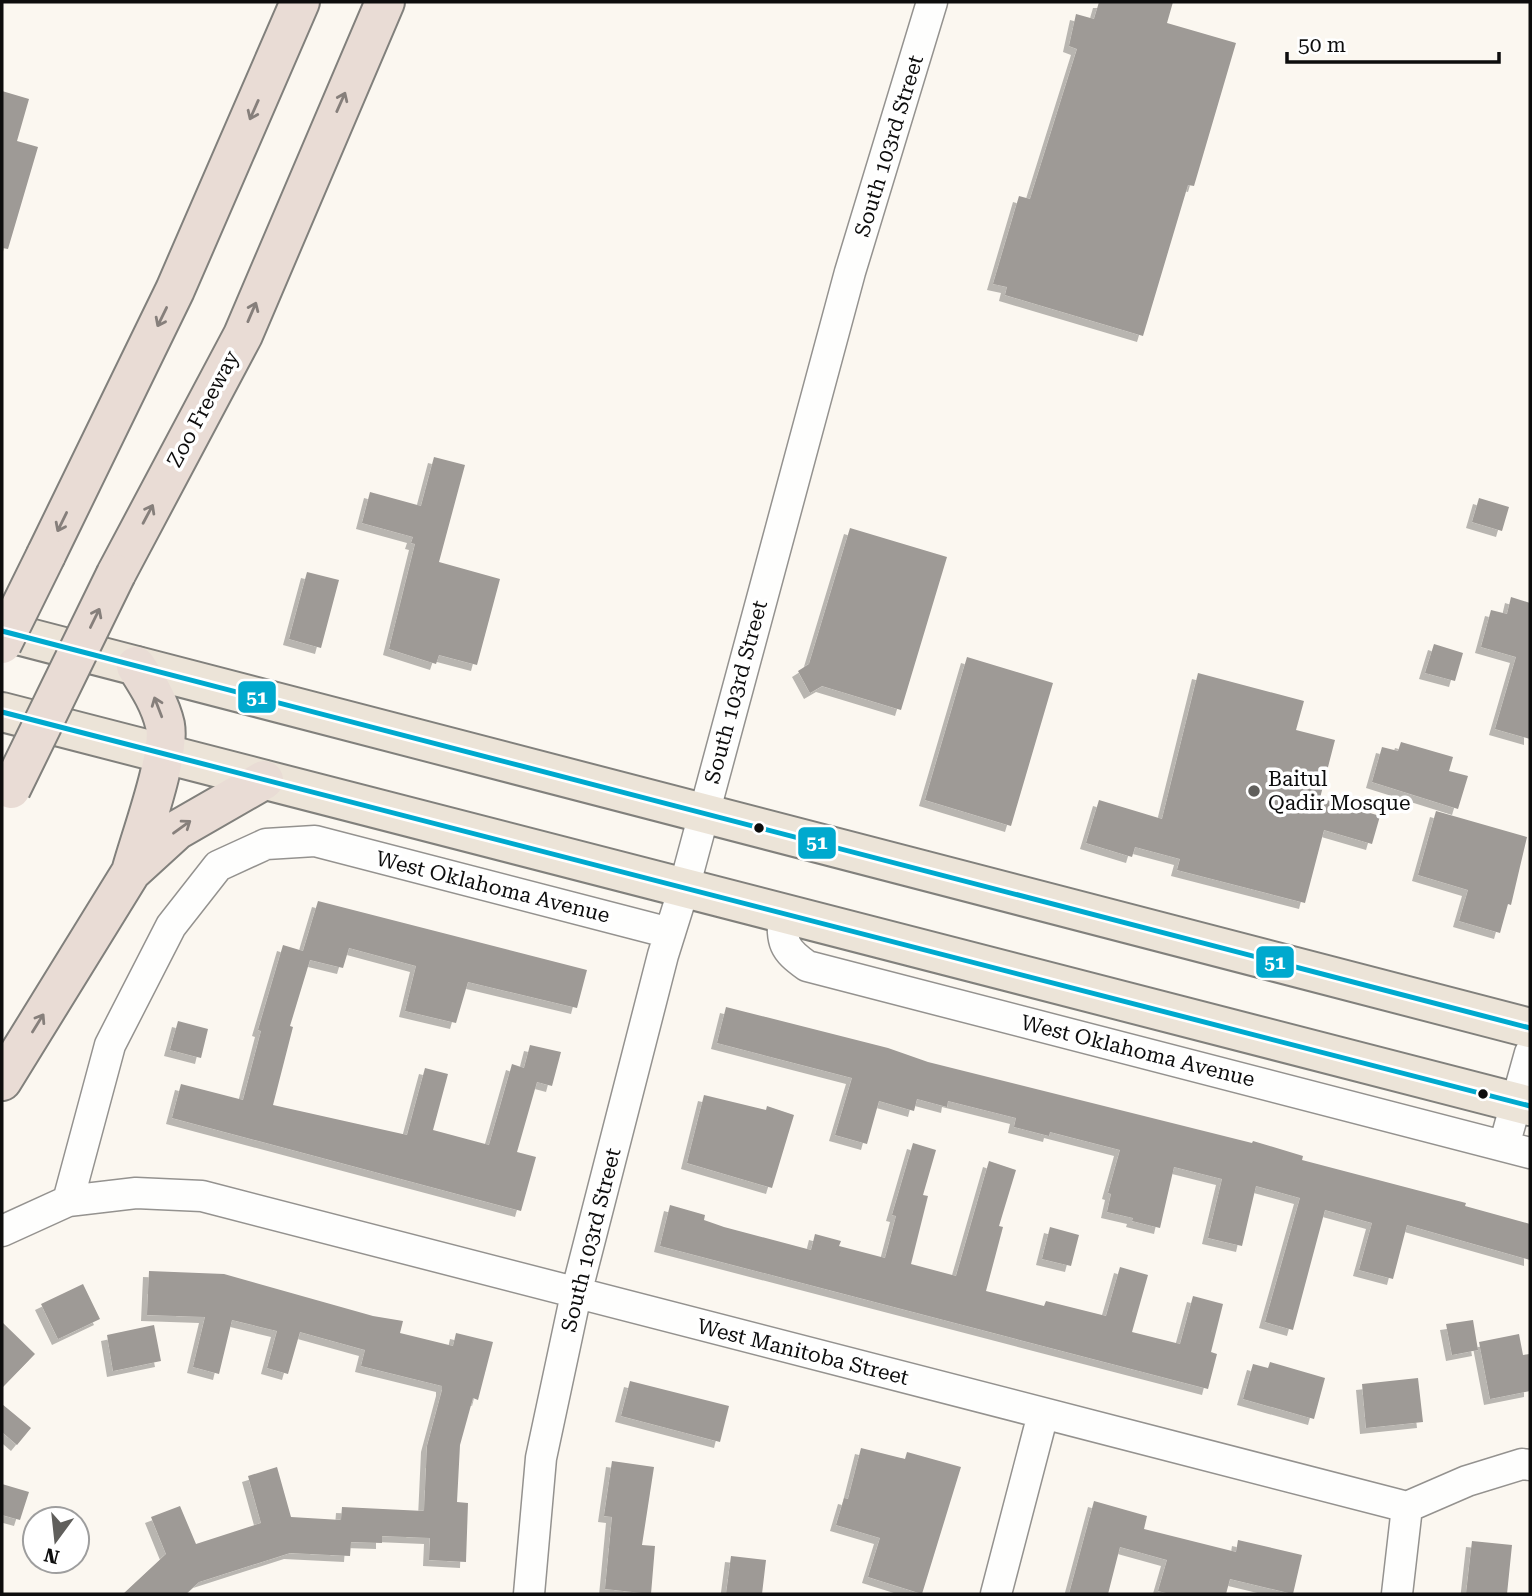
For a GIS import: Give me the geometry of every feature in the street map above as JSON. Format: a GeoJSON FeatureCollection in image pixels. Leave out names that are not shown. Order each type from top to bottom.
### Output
{"type":"FeatureCollection","features":[{"type":"Feature","properties":{"kind":"highway"},"geometry":{"type":"LineString","coordinates":[[2,644],[175,290],[300,2]]}},
{"type":"Feature","properties":{"kind":"highway","name":"Zoo Freeway"},"geometry":{"type":"LineString","coordinates":[[6,798],[116,574],[243,335],[385,2]]}},
{"type":"Feature","properties":{"kind":"highway"},"geometry":{"type":"LineString","coordinates":[[131,872],[164,753],[165,727],[158,702],[136,666]]}},
{"type":"Feature","properties":{"kind":"highway"},"geometry":{"type":"LineString","coordinates":[[2,1081],[131,872],[177,830],[264,780]]}},
{"type":"Feature","properties":{"kind":"main road"},"geometry":{"type":"LineString","coordinates":[[2,631],[1530,1028]]}},
{"type":"Feature","properties":{"kind":"main road","name":"West Oklahoma Avenue"},"geometry":{"type":"LineString","coordinates":[[2,712],[1524,1105]]}},
{"type":"Feature","properties":{"kind":"street","name":"South 103rd Street"},"geometry":{"type":"LineString","coordinates":[[529,1594],[541,1458],[576,1294],[670,933],[850,272],[932,2]]}},
{"type":"Feature","properties":{"kind":"street","name":"West Oklahoma Avenue"},"geometry":{"type":"LineString","coordinates":[[68,1201],[110,1045],[171,926],[218,866],[267,844],[315,841],[670,933]]}},
{"type":"Feature","properties":{"kind":"street","name":"West Oklahoma Avenue"},"geometry":{"type":"LineString","coordinates":[[783,914],[782,935],[788,953],[807,966],[1517,1149]]}},
{"type":"Feature","properties":{"kind":"street"},"geometry":{"type":"LineString","coordinates":[[1517,1149],[1530,1053]]}},
{"type":"Feature","properties":{"kind":"street","name":"West Manitoba Street"},"geometry":{"type":"LineString","coordinates":[[2,1231],[68,1201],[136,1193],[202,1196],[1407,1507]]}},
{"type":"Feature","properties":{"kind":"street"},"geometry":{"type":"LineString","coordinates":[[996,1594],[1043,1414]]}},
{"type":"Feature","properties":{"kind":"street"},"geometry":{"type":"LineString","coordinates":[[1397,1594],[1407,1507],[1467,1480],[1522,1464],[1530,1465]]}},
{"type":"Feature","properties":{"kind":"building"},"geometry":{"type":"Polygon","coordinates":[[[1099,2],[1173,2],[1167,23],[1236,43],[1194,186],[1188,185],[1143,336],[1005,295],[1007,287],[993,284],[1019,196],[1030,199],[1077,49],[1069,46],[1076,14],[1094,19],[1099,2]]]}},
{"type":"Feature","properties":{"kind":"building"},"geometry":{"type":"Polygon","coordinates":[[[2,91],[29,99],[17,141],[38,147],[8,249],[2,248],[2,91]]]}},
{"type":"Feature","properties":{"kind":"building"},"geometry":{"type":"Polygon","coordinates":[[[434,457],[465,465],[439,562],[500,579],[477,665],[439,655],[436,664],[389,649],[415,544],[411,543],[413,537],[362,523],[370,492],[421,506],[434,457]]]}},
{"type":"Feature","properties":{"kind":"building"},"geometry":{"type":"Polygon","coordinates":[[[1479,498],[1509,507],[1502,531],[1472,522],[1479,498]]]}},
{"type":"Feature","properties":{"kind":"building"},"geometry":{"type":"Polygon","coordinates":[[[850,528],[947,557],[901,710],[822,686],[810,693],[798,671],[809,664],[850,528]]]}},
{"type":"Feature","properties":{"kind":"building"},"geometry":{"type":"Polygon","coordinates":[[[307,572],[339,580],[321,648],[289,639],[307,572]]]}},
{"type":"Feature","properties":{"kind":"building"},"geometry":{"type":"Polygon","coordinates":[[[1511,597],[1530,603],[1530,739],[1495,729],[1516,657],[1481,647],[1491,610],[1507,614],[1511,597]]]}},
{"type":"Feature","properties":{"kind":"building"},"geometry":{"type":"Polygon","coordinates":[[[1434,644],[1463,653],[1455,681],[1425,673],[1434,644]]]}},
{"type":"Feature","properties":{"kind":"building"},"geometry":{"type":"Polygon","coordinates":[[[967,657],[1053,683],[1011,826],[925,800],[967,657]]]}},
{"type":"Feature","properties":{"kind":"building","name":"Baitul Qadir Mosque"},"geometry":{"type":"Polygon","coordinates":[[[1198,673],[1304,701],[1296,730],[1335,740],[1320,798],[1380,816],[1372,844],[1324,830],[1305,903],[1177,870],[1180,859],[1135,847],[1132,857],[1086,843],[1099,800],[1162,819],[1198,673]]]}},
{"type":"Feature","properties":{"kind":"building"},"geometry":{"type":"Polygon","coordinates":[[[1401,742],[1453,757],[1449,771],[1468,776],[1458,809],[1372,782],[1382,747],[1398,751],[1401,742]]]}},
{"type":"Feature","properties":{"kind":"building"},"geometry":{"type":"Polygon","coordinates":[[[1436,811],[1527,837],[1511,905],[1508,904],[1500,933],[1459,921],[1468,890],[1418,875],[1436,811]]]}},
{"type":"Feature","properties":{"kind":"building"},"geometry":{"type":"Polygon","coordinates":[[[318,901],[587,970],[577,1008],[468,982],[456,1023],[405,1011],[416,966],[349,948],[343,968],[310,960],[290,1026],[293,1027],[273,1105],[407,1135],[425,1068],[448,1074],[433,1130],[489,1145],[512,1064],[524,1068],[530,1045],[561,1052],[552,1086],[537,1082],[517,1152],[536,1157],[521,1211],[172,1118],[181,1084],[243,1100],[261,1031],[258,1030],[283,945],[303,951],[318,901]]]}},
{"type":"Feature","properties":{"kind":"building"},"geometry":{"type":"Polygon","coordinates":[[[726,1007],[888,1048],[928,1062],[1252,1143],[1253,1141],[1303,1156],[1302,1160],[1466,1203],[1465,1206],[1530,1224],[1530,1260],[1407,1225],[1393,1279],[1359,1270],[1372,1223],[1325,1210],[1293,1330],[1265,1322],[1300,1198],[1256,1186],[1242,1246],[1208,1238],[1222,1179],[1174,1167],[1160,1228],[1132,1221],[1133,1218],[1107,1212],[1111,1194],[1108,1193],[1120,1150],[1050,1132],[1049,1136],[1014,1127],[1016,1118],[948,1101],[947,1107],[917,1099],[914,1111],[879,1101],[867,1144],[835,1135],[852,1078],[717,1043],[726,1007]]]}},
{"type":"Feature","properties":{"kind":"building"},"geometry":{"type":"Polygon","coordinates":[[[178,1021],[208,1029],[201,1058],[170,1050],[178,1021]]]}},
{"type":"Feature","properties":{"kind":"building"},"geometry":{"type":"Polygon","coordinates":[[[704,1095],[766,1110],[767,1106],[794,1115],[772,1188],[687,1163],[704,1095]]]}},
{"type":"Feature","properties":{"kind":"building"},"geometry":{"type":"Polygon","coordinates":[[[913,1143],[936,1150],[923,1195],[928,1196],[911,1264],[956,1276],[989,1161],[1016,1170],[999,1226],[1003,1227],[986,1291],[1044,1306],[1046,1301],[1106,1316],[1120,1267],[1148,1275],[1132,1332],[1180,1344],[1193,1296],[1223,1304],[1211,1352],[1217,1354],[1208,1389],[660,1246],[670,1205],[705,1215],[704,1220],[724,1227],[811,1250],[815,1234],[841,1241],[839,1246],[885,1258],[896,1216],[892,1215],[913,1143]]]}},
{"type":"Feature","properties":{"kind":"building"},"geometry":{"type":"Polygon","coordinates":[[[1050,1227],[1079,1235],[1071,1266],[1042,1259],[1050,1227]]]}},
{"type":"Feature","properties":{"kind":"building"},"geometry":{"type":"Polygon","coordinates":[[[149,1271],[224,1274],[373,1316],[403,1321],[400,1333],[453,1346],[456,1333],[493,1342],[478,1400],[473,1398],[460,1445],[457,1502],[468,1503],[466,1562],[429,1560],[430,1538],[382,1536],[382,1543],[351,1542],[350,1556],[290,1553],[199,1582],[186,1594],[123,1594],[166,1554],[151,1517],[180,1506],[196,1544],[261,1523],[248,1476],[277,1467],[291,1517],[341,1520],[342,1507],[424,1511],[427,1446],[442,1390],[442,1386],[361,1366],[365,1350],[300,1332],[288,1374],[267,1368],[277,1331],[232,1320],[219,1374],[193,1367],[205,1317],[147,1315],[149,1271]]]}},
{"type":"Feature","properties":{"kind":"building"},"geometry":{"type":"Polygon","coordinates":[[[83,1284],[100,1319],[58,1339],[41,1304],[83,1284]]]}},
{"type":"Feature","properties":{"kind":"building"},"geometry":{"type":"Polygon","coordinates":[[[1473,1320],[1478,1350],[1452,1355],[1446,1324],[1473,1320]]]}},
{"type":"Feature","properties":{"kind":"building"},"geometry":{"type":"Polygon","coordinates":[[[2,1322],[35,1354],[2,1388],[2,1322]]]}},
{"type":"Feature","properties":{"kind":"building"},"geometry":{"type":"Polygon","coordinates":[[[154,1325],[161,1361],[113,1371],[107,1335],[154,1325]]]}},
{"type":"Feature","properties":{"kind":"building"},"geometry":{"type":"Polygon","coordinates":[[[1519,1334],[1523,1355],[1530,1354],[1530,1391],[1490,1399],[1479,1342],[1519,1334]]]}},
{"type":"Feature","properties":{"kind":"building"},"geometry":{"type":"Polygon","coordinates":[[[1270,1362],[1325,1378],[1314,1419],[1243,1399],[1253,1364],[1268,1368],[1270,1362]]]}},
{"type":"Feature","properties":{"kind":"building"},"geometry":{"type":"Polygon","coordinates":[[[1418,1378],[1423,1422],[1366,1428],[1362,1384],[1418,1378]]]}},
{"type":"Feature","properties":{"kind":"building"},"geometry":{"type":"Polygon","coordinates":[[[630,1381],[729,1406],[720,1442],[621,1416],[630,1381]]]}},
{"type":"Feature","properties":{"kind":"building"},"geometry":{"type":"Polygon","coordinates":[[[2,1404],[31,1428],[17,1445],[2,1432],[2,1404]]]}},
{"type":"Feature","properties":{"kind":"building"},"geometry":{"type":"Polygon","coordinates":[[[861,1448],[905,1459],[907,1452],[961,1467],[922,1594],[868,1577],[880,1538],[836,1525],[844,1498],[848,1499],[861,1448]]]}},
{"type":"Feature","properties":{"kind":"building"},"geometry":{"type":"Polygon","coordinates":[[[612,1461],[654,1467],[642,1545],[655,1546],[651,1594],[605,1589],[612,1517],[604,1516],[612,1461]]]}},
{"type":"Feature","properties":{"kind":"building"},"geometry":{"type":"Polygon","coordinates":[[[2,1484],[29,1492],[25,1505],[21,1505],[20,1520],[2,1515],[2,1484]]]}},
{"type":"Feature","properties":{"kind":"building"},"geometry":{"type":"Polygon","coordinates":[[[1094,1501],[1147,1516],[1144,1529],[1236,1552],[1238,1540],[1302,1555],[1293,1594],[1230,1579],[1226,1594],[1170,1594],[1158,1591],[1167,1560],[1120,1547],[1108,1594],[1069,1594],[1094,1501]]]}},
{"type":"Feature","properties":{"kind":"building"},"geometry":{"type":"Polygon","coordinates":[[[1472,1541],[1512,1545],[1507,1594],[1466,1594],[1472,1541]]]}},
{"type":"Feature","properties":{"kind":"building"},"geometry":{"type":"Polygon","coordinates":[[[731,1556],[766,1560],[762,1594],[726,1594],[731,1556]]]}},
{"type":"Feature","properties":{"kind":"transit line","name":"51"},"geometry":{"type":"LineString","coordinates":[[2,631],[1530,1028]]}},
{"type":"Feature","properties":{"kind":"transit line","name":"51"},"geometry":{"type":"LineString","coordinates":[[2,712],[1530,1106]]}},
{"type":"Feature","properties":{"kind":"place","name":"Baitul Qadir Mosque"},"geometry":{"type":"Point","coordinates":[1254,791]}}]}
